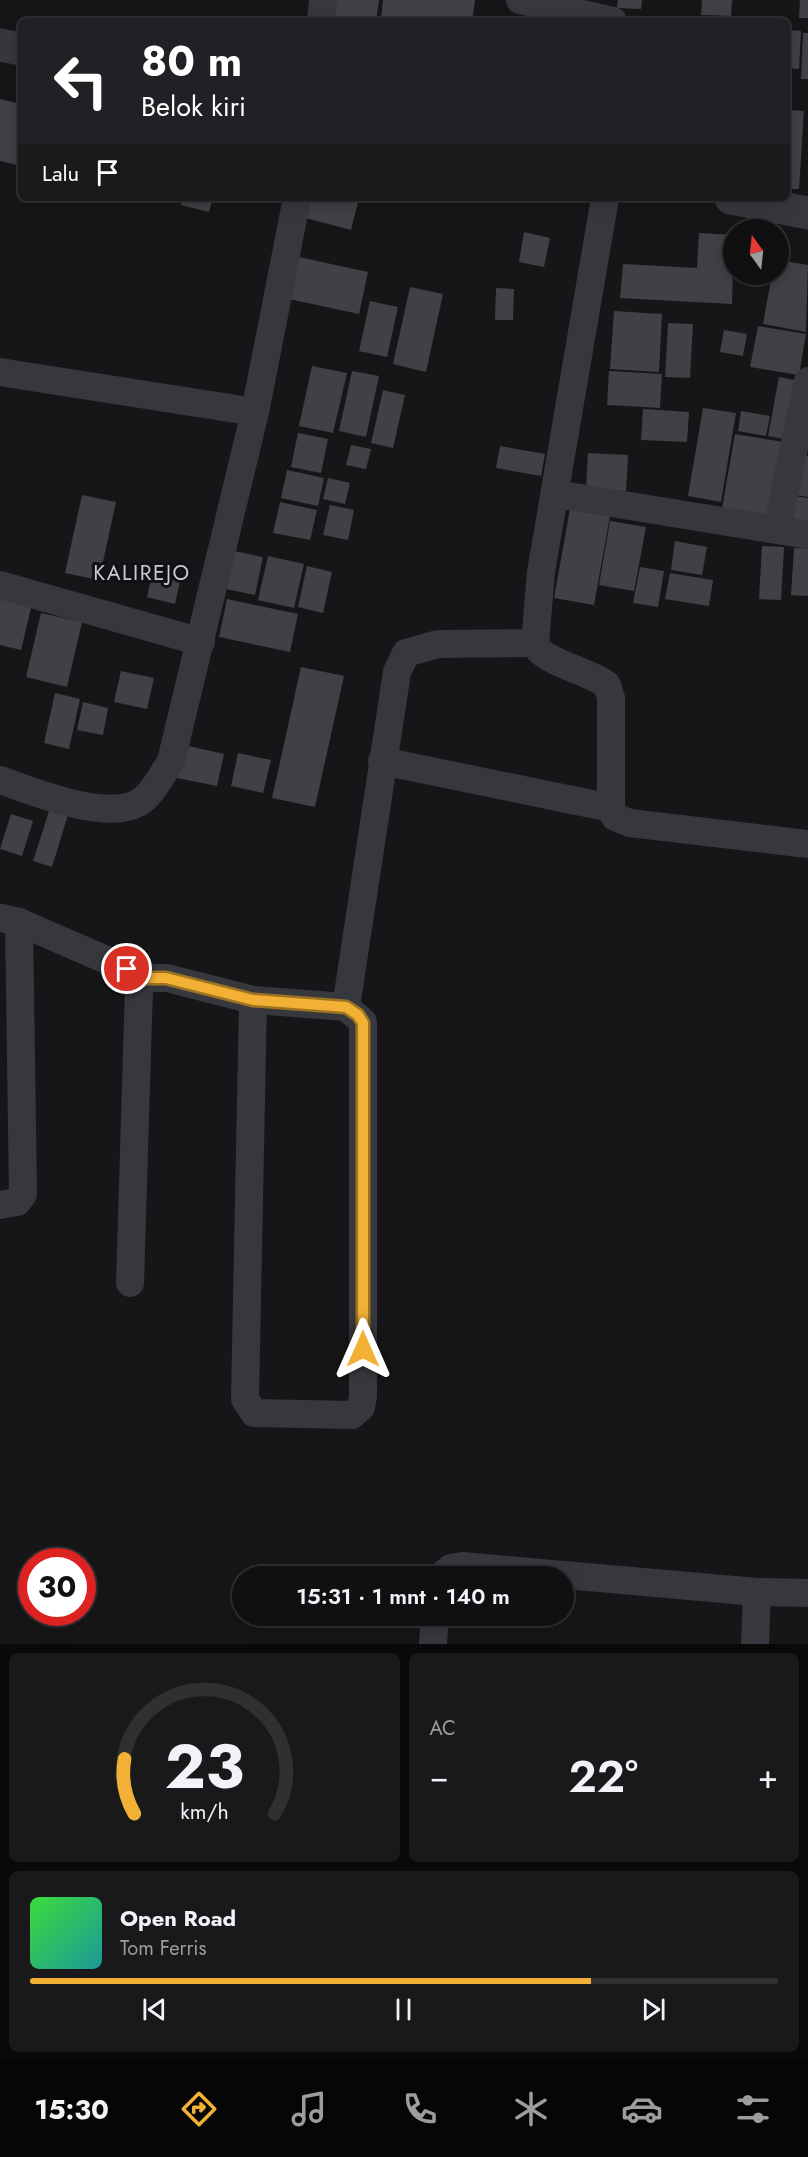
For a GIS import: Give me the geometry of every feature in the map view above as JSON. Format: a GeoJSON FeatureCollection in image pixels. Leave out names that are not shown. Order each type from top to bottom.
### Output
{"type":"FeatureCollection","features":[{"type":"Feature","properties":{"kind":"street"},"geometry":{"type":"LineString","coordinates":[[321,18],[323,0]]}},
{"type":"Feature","properties":{"kind":"street"},"geometry":{"type":"LineString","coordinates":[[520,0],[600,18]]}},
{"type":"Feature","properties":{"kind":"street"},"geometry":{"type":"LineString","coordinates":[[0,45],[18,48]]}},
{"type":"Feature","properties":{"kind":"street"},"geometry":{"type":"LineString","coordinates":[[0,780],[97,808],[121,810],[143,800],[171,761],[255,412],[296,201]]}},
{"type":"Feature","properties":{"kind":"street"},"geometry":{"type":"LineString","coordinates":[[604,201],[580,335],[542,572],[536,650],[546,657],[584,671],[607,685],[611,698],[611,808],[615,817],[630,823],[808,844]]}},
{"type":"Feature","properties":{"kind":"street"},"geometry":{"type":"LineString","coordinates":[[746,201],[808,213]]}},
{"type":"Feature","properties":{"kind":"street"},"geometry":{"type":"LineString","coordinates":[[0,372],[255,412]]}},
{"type":"Feature","properties":{"kind":"street"},"geometry":{"type":"LineString","coordinates":[[777,528],[808,381]]}},
{"type":"Feature","properties":{"kind":"street"},"geometry":{"type":"LineString","coordinates":[[556,494],[777,528],[808,535]]}},
{"type":"Feature","properties":{"kind":"street"},"geometry":{"type":"LineString","coordinates":[[0,585],[201,642]]}},
{"type":"Feature","properties":{"kind":"street"},"geometry":{"type":"LineString","coordinates":[[346,1007],[397,672],[406,653],[438,644],[535,643]]}},
{"type":"Feature","properties":{"kind":"street"},"geometry":{"type":"LineString","coordinates":[[382,761],[611,808]]}},
{"type":"Feature","properties":{"kind":"street"},"geometry":{"type":"LineString","coordinates":[[0,1205],[16,1202],[23,1194],[10,920],[148,978],[166,978],[253,1000],[346,1007],[358,1015],[363,1023],[363,1384],[361,1407],[352,1414],[254,1413],[245,1399],[253,1000]]}},
{"type":"Feature","properties":{"kind":"street"},"geometry":{"type":"LineString","coordinates":[[130,1283],[138,987],[148,978]]}},
{"type":"Feature","properties":{"kind":"street"},"geometry":{"type":"LineString","coordinates":[[574,1576],[757,1592],[808,1593]]}},
{"type":"Feature","properties":{"kind":"street"},"geometry":{"type":"LineString","coordinates":[[754,1644],[757,1592]]}},
{"type":"Feature","properties":{"kind":"street"},"geometry":{"type":"LineString","coordinates":[[434,1644],[435,1626]]}},
{"type":"Feature","properties":{"kind":"building"},"geometry":{"type":"Polygon","coordinates":[[[330,0],[379,0],[376,18],[328,18],[330,0]]]}},
{"type":"Feature","properties":{"kind":"building"},"geometry":{"type":"Polygon","coordinates":[[[383,0],[475,0],[472,18],[381,18],[383,0]]]}},
{"type":"Feature","properties":{"kind":"building"},"geometry":{"type":"Polygon","coordinates":[[[618,0],[642,0],[641,9],[617,8],[618,0]]]}},
{"type":"Feature","properties":{"kind":"building"},"geometry":{"type":"Polygon","coordinates":[[[702,0],[732,0],[731,16],[701,15],[702,0]]]}},
{"type":"Feature","properties":{"kind":"building"},"geometry":{"type":"Polygon","coordinates":[[[800,0],[808,0],[808,18],[799,18],[800,0]]]}},
{"type":"Feature","properties":{"kind":"building"},"geometry":{"type":"Polygon","coordinates":[[[790,30],[801,31],[799,69],[790,68],[790,30]]]}},
{"type":"Feature","properties":{"kind":"building"},"geometry":{"type":"Polygon","coordinates":[[[803,33],[808,33],[808,79],[801,79],[803,33]]]}},
{"type":"Feature","properties":{"kind":"building"},"geometry":{"type":"Polygon","coordinates":[[[0,99],[18,103],[18,165],[0,161],[0,99]]]}},
{"type":"Feature","properties":{"kind":"building"},"geometry":{"type":"Polygon","coordinates":[[[790,110],[804,111],[799,189],[790,189],[790,110]]]}},
{"type":"Feature","properties":{"kind":"building"},"geometry":{"type":"Polygon","coordinates":[[[182,201],[212,201],[209,212],[181,205],[182,201]]]}},
{"type":"Feature","properties":{"kind":"building"},"geometry":{"type":"Polygon","coordinates":[[[307,201],[358,201],[351,230],[302,217],[307,201]]]}},
{"type":"Feature","properties":{"kind":"building"},"geometry":{"type":"Polygon","coordinates":[[[524,232],[550,238],[544,267],[519,262],[524,232]]]}},
{"type":"Feature","properties":{"kind":"building"},"geometry":{"type":"Polygon","coordinates":[[[699,233],[723,234],[723,285],[733,285],[732,304],[620,298],[623,264],[697,268],[699,233]]]}},
{"type":"Feature","properties":{"kind":"building"},"geometry":{"type":"Polygon","coordinates":[[[294,256],[368,272],[359,314],[284,298],[294,256]]]}},
{"type":"Feature","properties":{"kind":"building"},"geometry":{"type":"Polygon","coordinates":[[[789,262],[808,265],[806,332],[763,324],[770,285],[789,285],[789,262]]]}},
{"type":"Feature","properties":{"kind":"building"},"geometry":{"type":"Polygon","coordinates":[[[410,287],[443,294],[426,372],[393,364],[410,287]]]}},
{"type":"Feature","properties":{"kind":"building"},"geometry":{"type":"Polygon","coordinates":[[[496,288],[514,289],[513,320],[495,320],[496,288]]]}},
{"type":"Feature","properties":{"kind":"building"},"geometry":{"type":"Polygon","coordinates":[[[370,301],[398,307],[387,357],[359,351],[370,301]]]}},
{"type":"Feature","properties":{"kind":"building"},"geometry":{"type":"Polygon","coordinates":[[[614,311],[662,314],[659,372],[610,369],[614,311]]]}},
{"type":"Feature","properties":{"kind":"building"},"geometry":{"type":"Polygon","coordinates":[[[668,323],[693,324],[690,378],[665,377],[668,323]]]}},
{"type":"Feature","properties":{"kind":"building"},"geometry":{"type":"Polygon","coordinates":[[[758,326],[806,334],[799,375],[750,367],[758,326]]]}},
{"type":"Feature","properties":{"kind":"building"},"geometry":{"type":"Polygon","coordinates":[[[724,330],[747,334],[743,356],[720,352],[724,330]]]}},
{"type":"Feature","properties":{"kind":"building"},"geometry":{"type":"Polygon","coordinates":[[[312,366],[347,373],[333,433],[299,426],[312,366]]]}},
{"type":"Feature","properties":{"kind":"building"},"geometry":{"type":"Polygon","coordinates":[[[352,371],[379,376],[366,437],[339,431],[352,371]]]}},
{"type":"Feature","properties":{"kind":"building"},"geometry":{"type":"Polygon","coordinates":[[[609,371],[662,374],[660,408],[607,405],[609,371]]]}},
{"type":"Feature","properties":{"kind":"building"},"geometry":{"type":"Polygon","coordinates":[[[779,377],[799,381],[789,440],[768,436],[779,377]]]}},
{"type":"Feature","properties":{"kind":"building"},"geometry":{"type":"Polygon","coordinates":[[[383,390],[405,395],[393,448],[371,443],[383,390]]]}},
{"type":"Feature","properties":{"kind":"building"},"geometry":{"type":"Polygon","coordinates":[[[703,408],[736,413],[721,502],[688,496],[703,408]]]}},
{"type":"Feature","properties":{"kind":"building"},"geometry":{"type":"Polygon","coordinates":[[[643,409],[689,412],[687,442],[641,440],[643,409]]]}},
{"type":"Feature","properties":{"kind":"building"},"geometry":{"type":"Polygon","coordinates":[[[741,411],[770,416],[766,436],[738,431],[741,411]]]}},
{"type":"Feature","properties":{"kind":"building"},"geometry":{"type":"Polygon","coordinates":[[[298,433],[328,439],[321,473],[291,467],[298,433]]]}},
{"type":"Feature","properties":{"kind":"building"},"geometry":{"type":"Polygon","coordinates":[[[735,434],[784,442],[770,522],[721,514],[735,434]]]}},
{"type":"Feature","properties":{"kind":"building"},"geometry":{"type":"Polygon","coordinates":[[[351,445],[371,449],[366,469],[346,465],[351,445]]]}},
{"type":"Feature","properties":{"kind":"building"},"geometry":{"type":"Polygon","coordinates":[[[500,446],[545,454],[541,476],[496,468],[500,446]]]}},
{"type":"Feature","properties":{"kind":"building"},"geometry":{"type":"Polygon","coordinates":[[[588,453],[628,455],[626,491],[586,489],[588,453]]]}},
{"type":"Feature","properties":{"kind":"building"},"geometry":{"type":"Polygon","coordinates":[[[804,455],[808,456],[808,497],[796,495],[804,455]]]}},
{"type":"Feature","properties":{"kind":"building"},"geometry":{"type":"Polygon","coordinates":[[[287,470],[324,478],[318,506],[281,498],[287,470]]]}},
{"type":"Feature","properties":{"kind":"building"},"geometry":{"type":"Polygon","coordinates":[[[328,478],[350,483],[345,504],[323,499],[328,478]]]}},
{"type":"Feature","properties":{"kind":"building"},"geometry":{"type":"Polygon","coordinates":[[[82,495],[116,502],[99,580],[65,573],[82,495]]]}},
{"type":"Feature","properties":{"kind":"building"},"geometry":{"type":"Polygon","coordinates":[[[794,496],[808,498],[808,525],[789,522],[794,496]]]}},
{"type":"Feature","properties":{"kind":"building"},"geometry":{"type":"Polygon","coordinates":[[[280,502],[317,510],[310,540],[273,533],[280,502]]]}},
{"type":"Feature","properties":{"kind":"building"},"geometry":{"type":"Polygon","coordinates":[[[330,505],[354,510],[348,540],[323,535],[330,505]]]}},
{"type":"Feature","properties":{"kind":"building"},"geometry":{"type":"Polygon","coordinates":[[[570,509],[610,516],[594,605],[554,598],[570,509]]]}},
{"type":"Feature","properties":{"kind":"building"},"geometry":{"type":"Polygon","coordinates":[[[610,521],[646,527],[634,591],[599,585],[610,521]]]}},
{"type":"Feature","properties":{"kind":"building"},"geometry":{"type":"Polygon","coordinates":[[[675,541],[707,547],[702,575],[671,570],[675,541]]]}},
{"type":"Feature","properties":{"kind":"building"},"geometry":{"type":"Polygon","coordinates":[[[762,546],[784,547],[781,600],[759,599],[762,546]]]}},
{"type":"Feature","properties":{"kind":"building"},"geometry":{"type":"Polygon","coordinates":[[[794,548],[808,549],[808,596],[791,595],[794,548]]]}},
{"type":"Feature","properties":{"kind":"building"},"geometry":{"type":"Polygon","coordinates":[[[234,551],[263,557],[255,595],[226,589],[234,551]]]}},
{"type":"Feature","properties":{"kind":"building"},"geometry":{"type":"Polygon","coordinates":[[[268,556],[304,564],[294,608],[258,600],[268,556]]]}},
{"type":"Feature","properties":{"kind":"building"},"geometry":{"type":"Polygon","coordinates":[[[307,566],[332,572],[323,613],[298,607],[307,566]]]}},
{"type":"Feature","properties":{"kind":"building"},"geometry":{"type":"Polygon","coordinates":[[[640,567],[664,571],[658,607],[633,603],[640,567]]]}},
{"type":"Feature","properties":{"kind":"building"},"geometry":{"type":"Polygon","coordinates":[[[670,573],[713,580],[709,606],[665,599],[670,573]]]}},
{"type":"Feature","properties":{"kind":"building"},"geometry":{"type":"Polygon","coordinates":[[[152,575],[180,581],[175,604],[147,597],[152,575]]]}},
{"type":"Feature","properties":{"kind":"building"},"geometry":{"type":"Polygon","coordinates":[[[0,597],[32,604],[21,650],[0,645],[0,597]]]}},
{"type":"Feature","properties":{"kind":"building"},"geometry":{"type":"Polygon","coordinates":[[[227,599],[298,614],[290,652],[219,637],[227,599]]]}},
{"type":"Feature","properties":{"kind":"building"},"geometry":{"type":"Polygon","coordinates":[[[41,613],[82,622],[67,687],[26,677],[41,613]]]}},
{"type":"Feature","properties":{"kind":"building"},"geometry":{"type":"Polygon","coordinates":[[[301,667],[344,676],[315,807],[272,798],[301,667]]]}},
{"type":"Feature","properties":{"kind":"building"},"geometry":{"type":"Polygon","coordinates":[[[121,671],[154,678],[147,709],[114,702],[121,671]]]}},
{"type":"Feature","properties":{"kind":"building"},"geometry":{"type":"Polygon","coordinates":[[[55,693],[80,699],[69,749],[44,743],[55,693]]]}},
{"type":"Feature","properties":{"kind":"building"},"geometry":{"type":"Polygon","coordinates":[[[83,702],[108,708],[103,735],[77,730],[83,702]]]}},
{"type":"Feature","properties":{"kind":"building"},"geometry":{"type":"Polygon","coordinates":[[[184,745],[224,754],[217,786],[177,778],[184,745]]]}},
{"type":"Feature","properties":{"kind":"building"},"geometry":{"type":"Polygon","coordinates":[[[238,753],[271,760],[263,793],[231,786],[238,753]]]}},
{"type":"Feature","properties":{"kind":"building"},"geometry":{"type":"Polygon","coordinates":[[[52,802],[70,808],[52,867],[33,861],[52,802]]]}},
{"type":"Feature","properties":{"kind":"building"},"geometry":{"type":"Polygon","coordinates":[[[11,814],[33,821],[22,856],[0,849],[11,814]]]}},
{"type":"Feature","properties":{"kind":"district","name":"KALIREJO"},"geometry":{"type":"Point","coordinates":[142,573]}},
{"type":"Feature","properties":{"kind":"route"},"geometry":{"type":"LineString","coordinates":[[127,969],[148,978],[166,978],[253,1000],[346,1007],[358,1015],[363,1023],[363,1349]]}}]}
